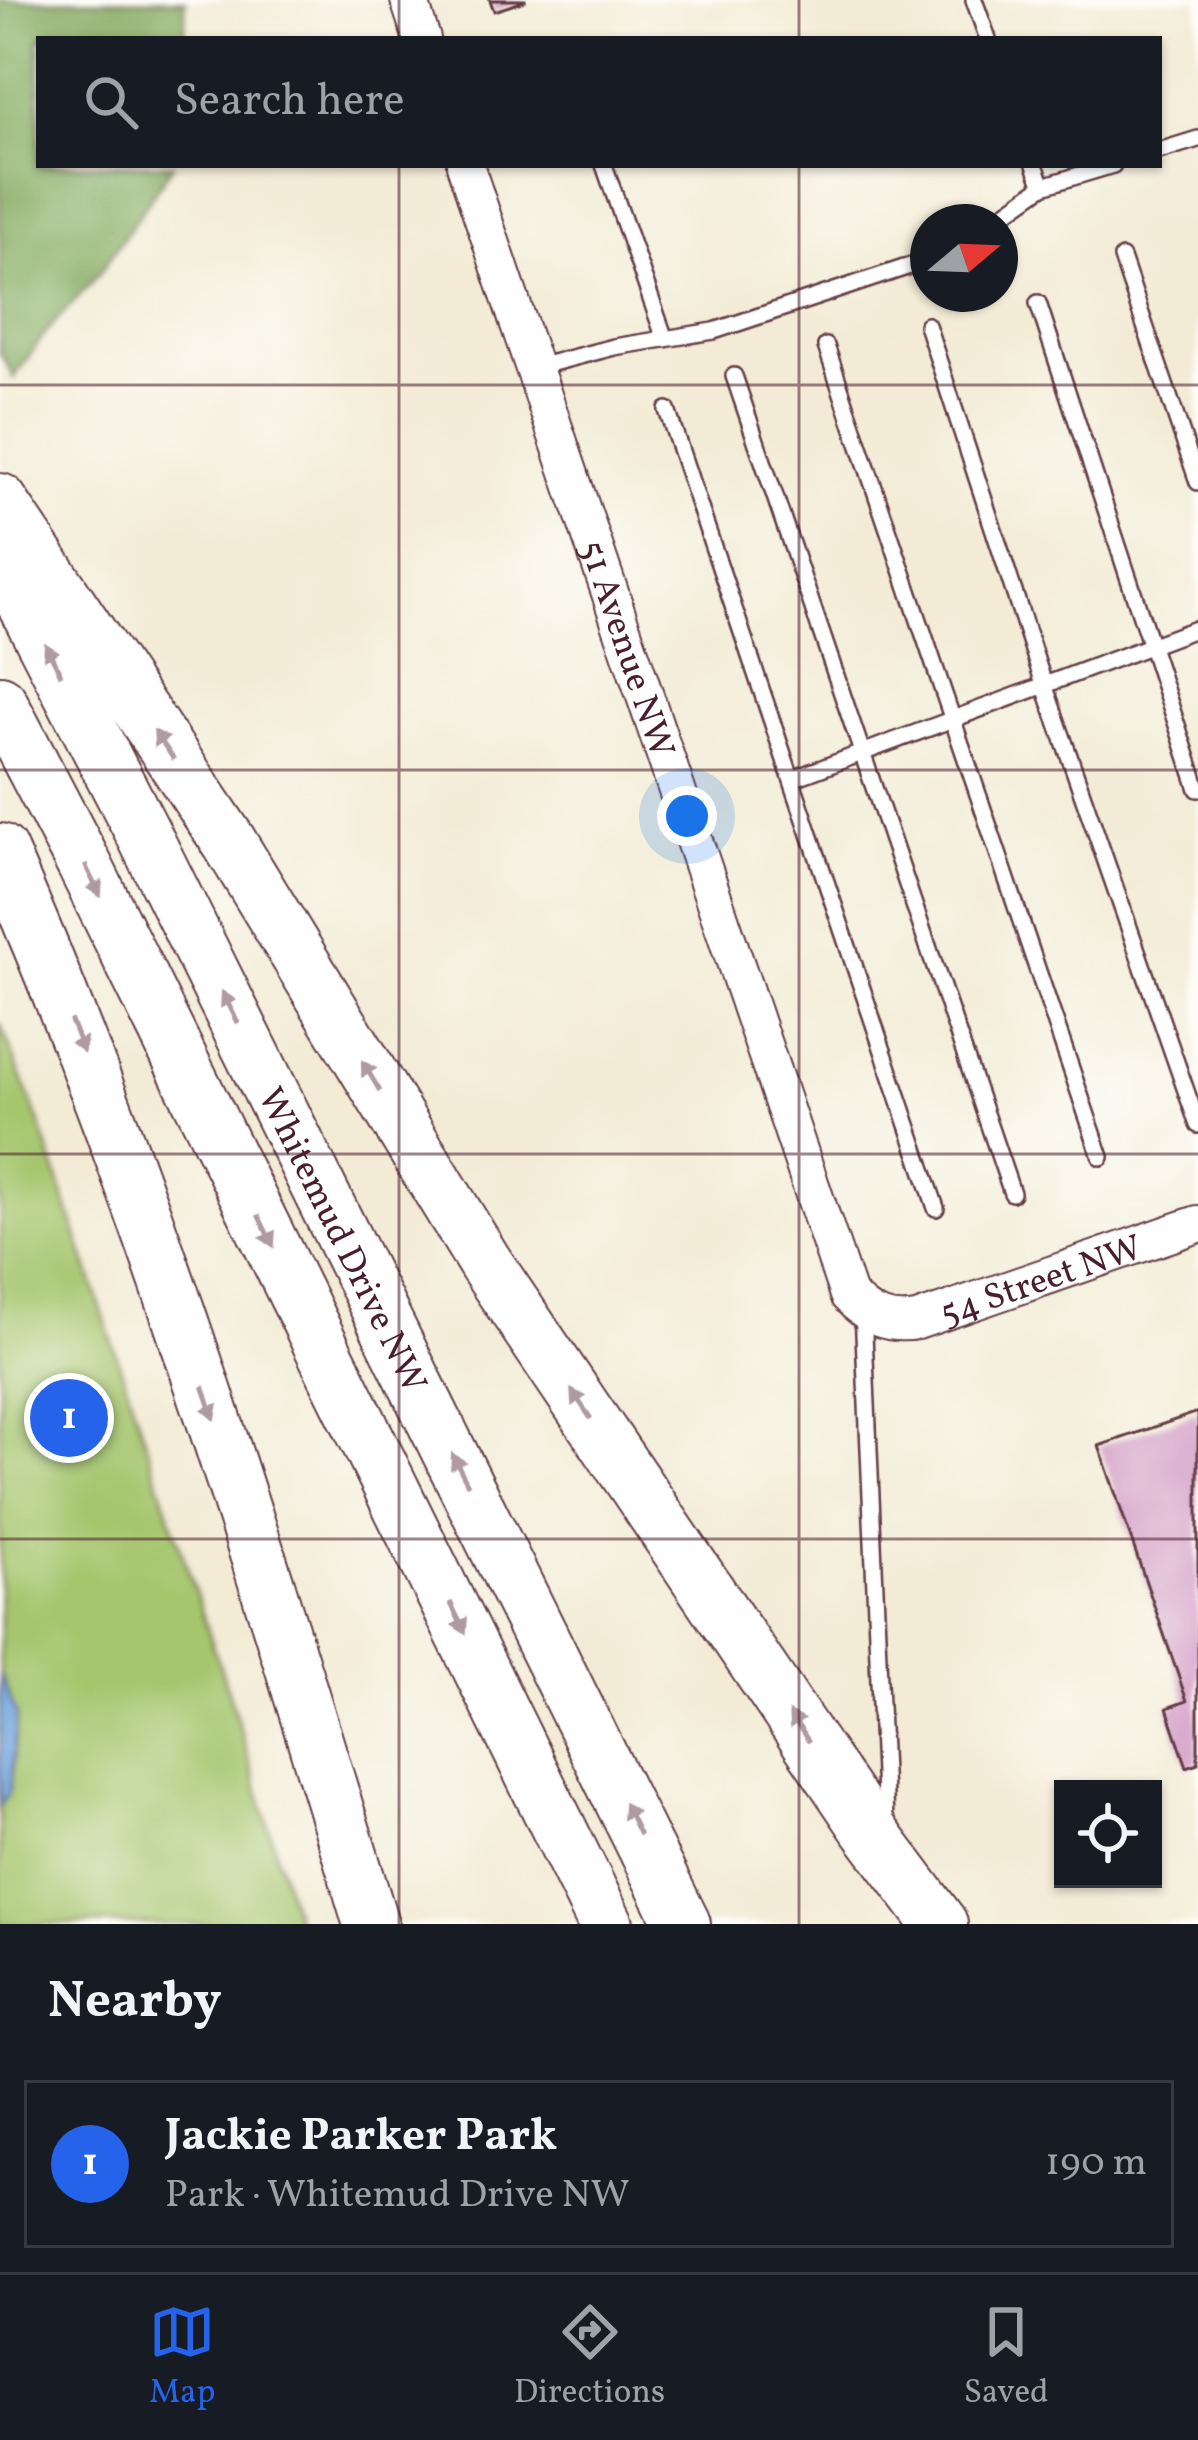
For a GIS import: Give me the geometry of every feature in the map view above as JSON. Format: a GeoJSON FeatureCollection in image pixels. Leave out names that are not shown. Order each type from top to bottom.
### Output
{"type":"FeatureCollection","features":[{"type":"Feature","properties":{"kind":"highway"},"geometry":{"type":"LineString","coordinates":[[0,501],[229,842],[485,1263],[876,1839],[940,1924]]}},
{"type":"Feature","properties":{"kind":"highway","name":"Whitemud Drive NW"},"geometry":{"type":"LineString","coordinates":[[0,556],[165,877],[683,1924]]}},
{"type":"Feature","properties":{"kind":"highway","name":"Whitemud Drive NW"},"geometry":{"type":"LineString","coordinates":[[0,703],[137,969],[606,1924]]}},
{"type":"Feature","properties":{"kind":"highway"},"geometry":{"type":"LineString","coordinates":[[0,851],[115,1131],[177,1309],[371,1924]]}},
{"type":"Feature","properties":{"kind":"highway"},"geometry":{"type":"LineString","coordinates":[[876,1839],[918,1924]]}},
{"type":"Feature","properties":{"kind":"street"},"geometry":{"type":"LineString","coordinates":[[409,0],[421,36]]}},
{"type":"Feature","properties":{"kind":"street","name":"51 Avenue NW"},"geometry":{"type":"LineString","coordinates":[[466,168],[841,1279],[848,1295],[872,1315]]}},
{"type":"Feature","properties":{"kind":"street","name":"54 Street NW"},"geometry":{"type":"LineString","coordinates":[[872,1315],[892,1324],[917,1321],[1198,1224]]}},
{"type":"Feature","properties":{"kind":"lane"},"geometry":{"type":"LineString","coordinates":[[974,0],[987,36]]}},
{"type":"Feature","properties":{"kind":"lane"},"geometry":{"type":"LineString","coordinates":[[1162,150],[1198,139]]}},
{"type":"Feature","properties":{"kind":"lane"},"geometry":{"type":"LineString","coordinates":[[605,168],[665,339]]}},
{"type":"Feature","properties":{"kind":"lane"},"geometry":{"type":"LineString","coordinates":[[1037,168],[1043,186]]}},
{"type":"Feature","properties":{"kind":"lane"},"geometry":{"type":"LineString","coordinates":[[1018,204],[1043,186],[1102,168]]}},
{"type":"Feature","properties":{"kind":"lane"},"geometry":{"type":"LineString","coordinates":[[1121,258],[1198,482]]}},
{"type":"Feature","properties":{"kind":"lane"},"geometry":{"type":"LineString","coordinates":[[533,368],[714,331],[910,266]]}},
{"type":"Feature","properties":{"kind":"lane"},"geometry":{"type":"LineString","coordinates":[[1038,303],[1198,789]]}},
{"type":"Feature","properties":{"kind":"lane"},"geometry":{"type":"LineString","coordinates":[[927,325],[1045,687],[1198,1126]]}},
{"type":"Feature","properties":{"kind":"lane"},"geometry":{"type":"LineString","coordinates":[[826,346],[1101,1157]]}},
{"type":"Feature","properties":{"kind":"lane"},"geometry":{"type":"LineString","coordinates":[[734,376],[1012,1193]]}},
{"type":"Feature","properties":{"kind":"lane"},"geometry":{"type":"LineString","coordinates":[[668,410],[936,1208]]}},
{"type":"Feature","properties":{"kind":"lane"},"geometry":{"type":"LineString","coordinates":[[792,779],[1198,628]]}},
{"type":"Feature","properties":{"kind":"lane"},"geometry":{"type":"LineString","coordinates":[[872,1315],[876,1839]]}},
{"type":"Feature","properties":{"kind":"green space"},"geometry":{"type":"Polygon","coordinates":[[[0,0],[185,0],[185,36],[36,36],[36,168],[171,168],[98,275],[47,331],[14,378],[0,353],[0,0]]]}},
{"type":"Feature","properties":{"kind":"green space"},"geometry":{"type":"Polygon","coordinates":[[[0,1023],[40,1124],[235,1712],[297,1924],[0,1924],[0,1023]]]}},
{"type":"Feature","properties":{"kind":"water"},"geometry":{"type":"Polygon","coordinates":[[[0,1673],[17,1716],[10,1791],[0,1807],[0,1673]]]}},
{"type":"Feature","properties":{"kind":"building"},"geometry":{"type":"Polygon","coordinates":[[[490,0],[525,0],[525,1],[494,11],[490,0]]]}},
{"type":"Feature","properties":{"kind":"building"},"geometry":{"type":"Polygon","coordinates":[[[1198,1412],[1198,1763],[1187,1767],[1167,1708],[1187,1701],[1099,1446],[1198,1412]]]}},
{"type":"Feature","properties":{"kind":"place","name":"Jackie Parker Park"},"geometry":{"type":"Point","coordinates":[69,1418]}}]}
